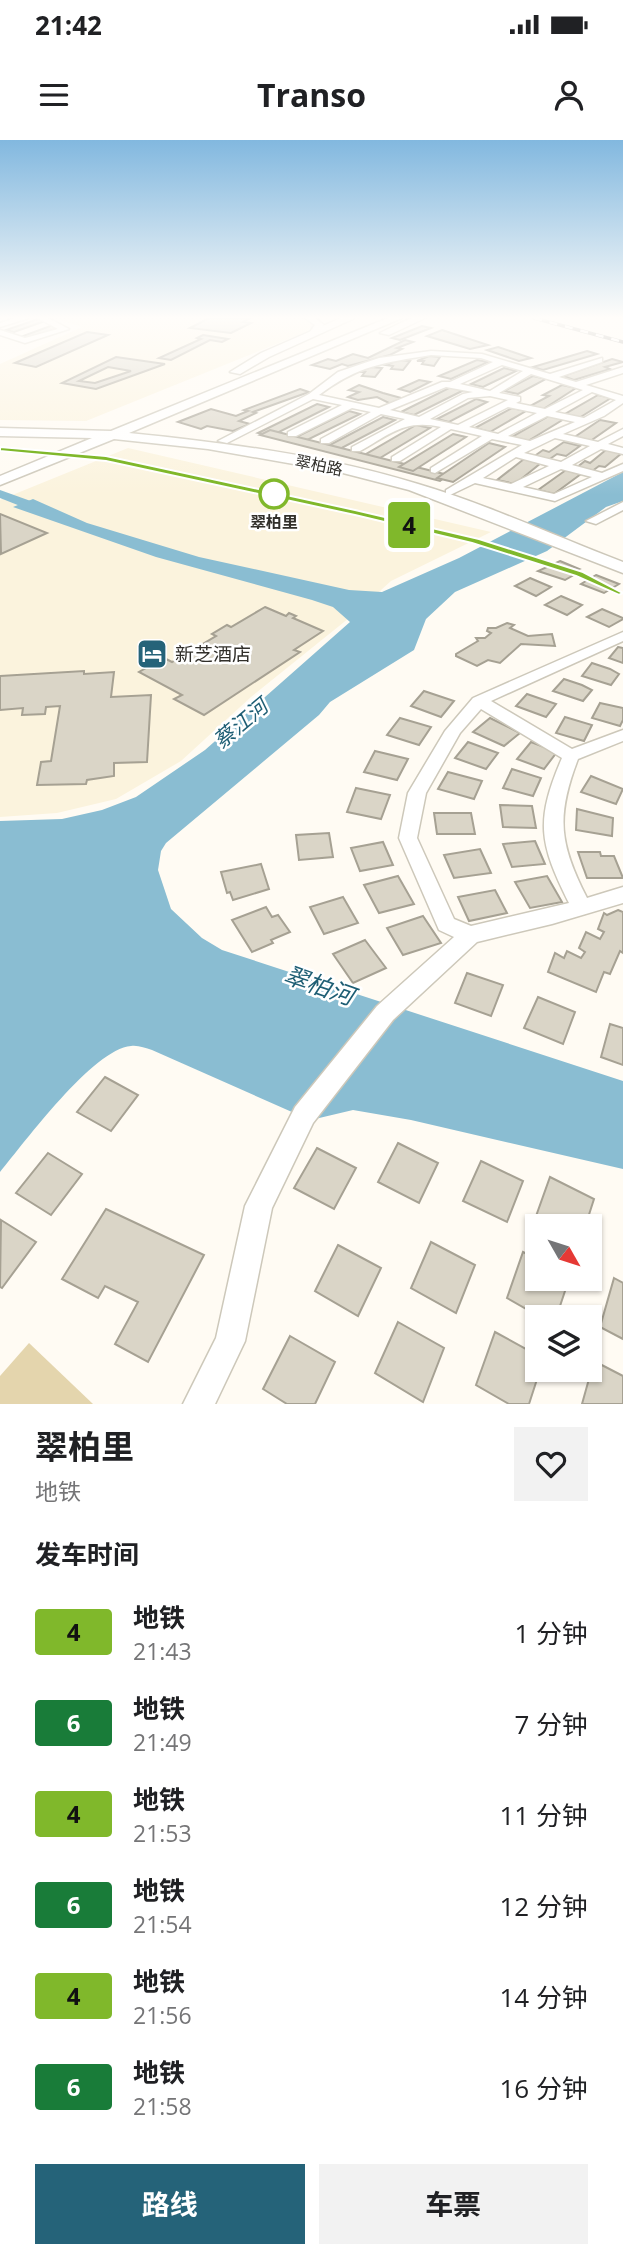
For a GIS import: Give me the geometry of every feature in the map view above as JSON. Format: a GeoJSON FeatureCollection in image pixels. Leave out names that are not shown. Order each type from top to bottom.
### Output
{"type":"FeatureCollection","features":[{"type":"Feature","properties":{"kind":"main road"},"geometry":{"type":"LineString","coordinates":[[212,386],[227,377]]}},
{"type":"Feature","properties":{"kind":"main road"},"geometry":{"type":"LineString","coordinates":[[4,477],[234,377]]}},
{"type":"Feature","properties":{"kind":"main road"},"geometry":{"type":"LineString","coordinates":[[4,477],[251,377]]}},
{"type":"Feature","properties":{"kind":"main road","name":"翠柏路"},"geometry":{"type":"LineString","coordinates":[[0,430],[111,432],[223,441],[358,465],[450,492],[508,519]]}},
{"type":"Feature","properties":{"kind":"main road","name":"翠柏路"},"geometry":{"type":"LineString","coordinates":[[111,432],[340,468],[414,487],[623,559]]}},
{"type":"Feature","properties":{"kind":"main road","name":"翠柏路"},"geometry":{"type":"LineString","coordinates":[[571,543],[623,568]]}},
{"type":"Feature","properties":{"kind":"street"},"geometry":{"type":"LineString","coordinates":[[223,441],[312,397],[336,377]]}},
{"type":"Feature","properties":{"kind":"street"},"geometry":{"type":"LineString","coordinates":[[453,384],[468,377]]}},
{"type":"Feature","properties":{"kind":"street"},"geometry":{"type":"LineString","coordinates":[[356,449],[406,422],[420,420],[466,396],[492,393],[518,377]]}},
{"type":"Feature","properties":{"kind":"street"},"geometry":{"type":"LineString","coordinates":[[450,492],[531,444],[601,414],[623,399],[555,377]]}},
{"type":"Feature","properties":{"kind":"street"},"geometry":{"type":"LineString","coordinates":[[579,384],[601,377]]}},
{"type":"Feature","properties":{"kind":"street"},"geometry":{"type":"LineString","coordinates":[[325,441],[380,411],[444,384],[517,399],[455,427],[396,459]]}},
{"type":"Feature","properties":{"kind":"street"},"geometry":{"type":"LineString","coordinates":[[435,470],[495,436],[538,414],[548,413],[593,388]]}},
{"type":"Feature","properties":{"kind":"street"},"geometry":{"type":"LineString","coordinates":[[612,394],[623,390]]}},
{"type":"Feature","properties":{"kind":"street"},"geometry":{"type":"LineString","coordinates":[[312,397],[531,444]]}},
{"type":"Feature","properties":{"kind":"street"},"geometry":{"type":"LineString","coordinates":[[507,404],[585,421]]}},
{"type":"Feature","properties":{"kind":"street"},"geometry":{"type":"LineString","coordinates":[[292,433],[350,405]]}},
{"type":"Feature","properties":{"kind":"street"},"geometry":{"type":"LineString","coordinates":[[601,414],[616,419]]}},
{"type":"Feature","properties":{"kind":"street"},"geometry":{"type":"LineString","coordinates":[[514,486],[529,483],[555,466],[564,465],[600,447],[623,432]]}},
{"type":"Feature","properties":{"kind":"street"},"geometry":{"type":"LineString","coordinates":[[555,435],[623,451]]}},
{"type":"Feature","properties":{"kind":"street"},"geometry":{"type":"LineString","coordinates":[[516,454],[602,476]]}},
{"type":"Feature","properties":{"kind":"street"},"geometry":{"type":"LineString","coordinates":[[473,478],[555,498],[623,467]]}},
{"type":"Feature","properties":{"kind":"street"},"geometry":{"type":"LineString","coordinates":[[593,521],[620,509]]}},
{"type":"Feature","properties":{"kind":"street"},"geometry":{"type":"LineString","coordinates":[[470,935],[446,924],[408,838],[417,793],[453,731],[479,701],[623,636]]}},
{"type":"Feature","properties":{"kind":"street"},"geometry":{"type":"LineString","coordinates":[[479,701],[571,755]]}},
{"type":"Feature","properties":{"kind":"street"},"geometry":{"type":"LineString","coordinates":[[581,907],[563,872],[551,833],[554,794],[571,755],[623,735]]}},
{"type":"Feature","properties":{"kind":"street"},"geometry":{"type":"LineString","coordinates":[[199,1404],[230,1341],[259,1206],[304,1115],[379,1021],[470,935],[623,895]]}},
{"type":"Feature","properties":{"kind":"shaded area"},"geometry":{"type":"Polygon","coordinates":[[[0,377],[195,377],[86,421],[0,420],[0,377]]]}},
{"type":"Feature","properties":{"kind":"shaded area","name":"新芝酒店"},"geometry":{"type":"Polygon","coordinates":[[[128,448],[491,532],[391,581],[251,697],[181,761],[116,799],[57,813],[0,817],[0,500],[128,448]]]}},
{"type":"Feature","properties":{"kind":"shaded area"},"geometry":{"type":"Polygon","coordinates":[[[29,1343],[93,1404],[0,1404],[0,1376],[29,1343]]]}},
{"type":"Feature","properties":{"kind":"water"},"geometry":{"type":"Polygon","coordinates":[[[623,472],[623,501],[606,507],[547,551],[455,592],[426,619],[414,650],[330,702],[319,715],[166,843],[161,851],[158,870],[171,909],[202,938],[222,950],[623,1081],[623,1169],[411,1120],[353,1110],[315,1119],[301,1116],[152,1050],[131,1046],[115,1051],[79,1079],[0,1172],[0,821],[62,819],[102,810],[136,797],[205,750],[350,622],[333,607],[156,557],[13,507],[33,499],[87,523],[199,557],[349,590],[382,592],[459,558],[623,472]]]}},
{"type":"Feature","properties":{"kind":"building"},"geometry":{"type":"Polygon","coordinates":[[[74,377],[87,377],[79,381],[95,383],[113,377],[129,377],[96,389],[62,383],[74,377]]]}},
{"type":"Feature","properties":{"kind":"building"},"geometry":{"type":"Polygon","coordinates":[[[485,377],[504,377],[483,387],[471,384],[485,377]]]}},
{"type":"Feature","properties":{"kind":"building"},"geometry":{"type":"Polygon","coordinates":[[[531,377],[546,379],[518,394],[504,391],[531,377]]]}},
{"type":"Feature","properties":{"kind":"building"},"geometry":{"type":"Polygon","coordinates":[[[419,380],[430,382],[410,392],[399,389],[419,380]]]}},
{"type":"Feature","properties":{"kind":"building"},"geometry":{"type":"Polygon","coordinates":[[[359,385],[405,399],[393,405],[377,397],[358,400],[348,397],[359,392],[349,390],[359,385]]]}},
{"type":"Feature","properties":{"kind":"building"},"geometry":{"type":"Polygon","coordinates":[[[562,385],[576,388],[542,410],[528,407],[549,396],[543,395],[562,385]]]}},
{"type":"Feature","properties":{"kind":"building"},"geometry":{"type":"Polygon","coordinates":[[[451,387],[464,390],[414,415],[401,412],[451,387]]]}},
{"type":"Feature","properties":{"kind":"building"},"geometry":{"type":"Polygon","coordinates":[[[300,389],[309,392],[253,412],[256,413],[239,421],[250,424],[233,431],[207,426],[201,429],[178,422],[211,409],[236,416],[248,411],[244,410],[300,389]]]}},
{"type":"Feature","properties":{"kind":"building"},"geometry":{"type":"Polygon","coordinates":[[[598,395],[611,398],[579,418],[565,414],[598,395]]]}},
{"type":"Feature","properties":{"kind":"building"},"geometry":{"type":"Polygon","coordinates":[[[476,399],[487,402],[449,422],[437,419],[476,399]]]}},
{"type":"Feature","properties":{"kind":"building"},"geometry":{"type":"Polygon","coordinates":[[[317,404],[329,407],[271,436],[258,433],[317,404]]]}},
{"type":"Feature","properties":{"kind":"building"},"geometry":{"type":"Polygon","coordinates":[[[512,408],[526,411],[490,432],[475,428],[512,408]]]}},
{"type":"Feature","properties":{"kind":"building"},"geometry":{"type":"Polygon","coordinates":[[[349,411],[360,414],[301,443],[290,440],[349,411]]]}},
{"type":"Feature","properties":{"kind":"building"},"geometry":{"type":"Polygon","coordinates":[[[549,416],[564,419],[528,441],[512,437],[549,416]]]}},
{"type":"Feature","properties":{"kind":"building"},"geometry":{"type":"Polygon","coordinates":[[[383,417],[395,420],[336,451],[324,448],[383,417]]]}},
{"type":"Feature","properties":{"kind":"building"},"geometry":{"type":"Polygon","coordinates":[[[600,420],[616,423],[589,442],[573,438],[600,420]]]}},
{"type":"Feature","properties":{"kind":"building"},"geometry":{"type":"Polygon","coordinates":[[[416,425],[430,428],[375,461],[361,457],[416,425]]]}},
{"type":"Feature","properties":{"kind":"building"},"geometry":{"type":"Polygon","coordinates":[[[270,430],[448,475],[440,481],[260,435],[270,430]]]}},
{"type":"Feature","properties":{"kind":"building"},"geometry":{"type":"Polygon","coordinates":[[[453,434],[466,437],[413,471],[399,467],[453,434]]]}},
{"type":"Feature","properties":{"kind":"building"},"geometry":{"type":"Polygon","coordinates":[[[564,442],[580,446],[566,456],[557,454],[547,461],[533,457],[543,450],[549,452],[564,442]]]}},
{"type":"Feature","properties":{"kind":"building"},"geometry":{"type":"Polygon","coordinates":[[[489,443],[505,447],[453,482],[437,478],[489,443]]]}},
{"type":"Feature","properties":{"kind":"building"},"geometry":{"type":"Polygon","coordinates":[[[607,449],[622,453],[605,467],[599,466],[591,472],[576,468],[585,461],[590,463],[607,449]]]}},
{"type":"Feature","properties":{"kind":"building"},"geometry":{"type":"Polygon","coordinates":[[[524,459],[541,463],[515,484],[497,480],[524,459]]]}},
{"type":"Feature","properties":{"kind":"building"},"geometry":{"type":"Polygon","coordinates":[[[566,470],[581,474],[554,494],[538,490],[566,470]]]}},
{"type":"Feature","properties":{"kind":"building"},"geometry":{"type":"Polygon","coordinates":[[[0,514],[47,533],[1,554],[0,514]]]}},
{"type":"Feature","properties":{"kind":"building"},"geometry":{"type":"Polygon","coordinates":[[[560,561],[579,569],[576,570],[579,572],[565,580],[538,571],[560,561]]]}},
{"type":"Feature","properties":{"kind":"building"},"geometry":{"type":"Polygon","coordinates":[[[596,575],[619,584],[604,593],[581,584],[596,575]]]}},
{"type":"Feature","properties":{"kind":"building"},"geometry":{"type":"Polygon","coordinates":[[[530,578],[551,587],[536,596],[515,586],[530,578]]]}},
{"type":"Feature","properties":{"kind":"building"},"geometry":{"type":"Polygon","coordinates":[[[561,596],[582,605],[567,615],[545,605],[561,596]]]}},
{"type":"Feature","properties":{"kind":"building"},"geometry":{"type":"Polygon","coordinates":[[[265,607],[286,616],[289,613],[296,616],[293,618],[323,631],[294,650],[300,652],[204,715],[174,699],[182,695],[139,672],[164,658],[172,662],[216,636],[212,634],[227,625],[231,627],[265,607]]]}},
{"type":"Feature","properties":{"kind":"building"},"geometry":{"type":"Polygon","coordinates":[[[602,609],[623,619],[609,627],[587,617],[602,609]]]}},
{"type":"Feature","properties":{"kind":"building"},"geometry":{"type":"Polygon","coordinates":[[[507,623],[514,625],[510,628],[528,636],[552,634],[555,646],[521,644],[500,663],[488,660],[477,666],[456,656],[478,641],[476,638],[485,638],[491,633],[487,631],[488,628],[507,623]]]}},
{"type":"Feature","properties":{"kind":"building"},"geometry":{"type":"Polygon","coordinates":[[[618,647],[623,648],[623,663],[609,658],[618,647]]]}},
{"type":"Feature","properties":{"kind":"building"},"geometry":{"type":"Polygon","coordinates":[[[592,663],[619,674],[611,685],[582,676],[592,663]]]}},
{"type":"Feature","properties":{"kind":"building"},"geometry":{"type":"Polygon","coordinates":[[[84,671],[84,674],[114,672],[111,697],[151,695],[147,762],[114,763],[114,776],[87,780],[86,784],[37,785],[41,762],[51,761],[60,706],[46,707],[45,714],[22,715],[23,708],[0,710],[0,676],[84,671]]]}},
{"type":"Feature","properties":{"kind":"building"},"geometry":{"type":"Polygon","coordinates":[[[564,679],[592,690],[583,701],[553,691],[564,679]]]}},
{"type":"Feature","properties":{"kind":"building"},"geometry":{"type":"Polygon","coordinates":[[[424,691],[454,701],[441,717],[411,706],[424,691]]]}},
{"type":"Feature","properties":{"kind":"building"},"geometry":{"type":"Polygon","coordinates":[[[527,694],[556,704],[546,717],[516,706],[527,694]]]}},
{"type":"Feature","properties":{"kind":"building"},"geometry":{"type":"Polygon","coordinates":[[[600,703],[623,708],[620,726],[592,718],[600,703]]]}},
{"type":"Feature","properties":{"kind":"building"},"geometry":{"type":"Polygon","coordinates":[[[565,717],[592,725],[584,741],[556,733],[565,717]]]}},
{"type":"Feature","properties":{"kind":"building"},"geometry":{"type":"Polygon","coordinates":[[[400,718],[431,727],[419,745],[387,735],[400,718]]]}},
{"type":"Feature","properties":{"kind":"building"},"geometry":{"type":"Polygon","coordinates":[[[490,718],[520,733],[504,746],[473,732],[490,718]]]}},
{"type":"Feature","properties":{"kind":"building"},"geometry":{"type":"Polygon","coordinates":[[[468,742],[498,753],[486,769],[455,758],[468,742]]]}},
{"type":"Feature","properties":{"kind":"building"},"geometry":{"type":"Polygon","coordinates":[[[531,742],[557,752],[544,769],[517,759],[531,742]]]}},
{"type":"Feature","properties":{"kind":"building"},"geometry":{"type":"Polygon","coordinates":[[[375,751],[408,759],[397,780],[364,772],[375,751]]]}},
{"type":"Feature","properties":{"kind":"building"},"geometry":{"type":"Polygon","coordinates":[[[512,769],[541,778],[533,796],[503,788],[512,769]]]}},
{"type":"Feature","properties":{"kind":"building"},"geometry":{"type":"Polygon","coordinates":[[[448,772],[482,781],[474,799],[438,789],[448,772]]]}},
{"type":"Feature","properties":{"kind":"building"},"geometry":{"type":"Polygon","coordinates":[[[591,776],[623,789],[616,804],[581,792],[591,776]]]}},
{"type":"Feature","properties":{"kind":"building"},"geometry":{"type":"Polygon","coordinates":[[[356,788],[390,795],[381,819],[347,812],[356,788]]]}},
{"type":"Feature","properties":{"kind":"building"},"geometry":{"type":"Polygon","coordinates":[[[500,805],[532,806],[536,828],[503,827],[500,805]]]}},
{"type":"Feature","properties":{"kind":"building"},"geometry":{"type":"Polygon","coordinates":[[[577,809],[613,818],[612,836],[576,830],[577,809]]]}},
{"type":"Feature","properties":{"kind":"building"},"geometry":{"type":"Polygon","coordinates":[[[434,813],[471,813],[475,834],[437,834],[434,813]]]}},
{"type":"Feature","properties":{"kind":"building"},"geometry":{"type":"Polygon","coordinates":[[[329,833],[333,857],[299,860],[296,835],[329,833]]]}},
{"type":"Feature","properties":{"kind":"building"},"geometry":{"type":"Polygon","coordinates":[[[535,841],[545,864],[512,867],[503,844],[535,841]]]}},
{"type":"Feature","properties":{"kind":"building"},"geometry":{"type":"Polygon","coordinates":[[[383,842],[393,865],[360,871],[351,848],[383,842]]]}},
{"type":"Feature","properties":{"kind":"building"},"geometry":{"type":"Polygon","coordinates":[[[480,849],[491,873],[454,878],[444,855],[480,849]]]}},
{"type":"Feature","properties":{"kind":"building"},"geometry":{"type":"Polygon","coordinates":[[[578,852],[600,852],[601,856],[614,856],[623,878],[587,878],[578,852]]]}},
{"type":"Feature","properties":{"kind":"building"},"geometry":{"type":"Polygon","coordinates":[[[261,864],[269,889],[233,900],[230,892],[227,893],[221,872],[261,864]]]}},
{"type":"Feature","properties":{"kind":"building"},"geometry":{"type":"Polygon","coordinates":[[[398,876],[414,904],[379,913],[364,885],[398,876]]]}},
{"type":"Feature","properties":{"kind":"building"},"geometry":{"type":"Polygon","coordinates":[[[547,876],[562,902],[530,908],[515,882],[547,876]]]}},
{"type":"Feature","properties":{"kind":"building"},"geometry":{"type":"Polygon","coordinates":[[[495,890],[507,913],[469,921],[458,897],[495,890]]]}},
{"type":"Feature","properties":{"kind":"building"},"geometry":{"type":"Polygon","coordinates":[[[343,897],[358,923],[324,934],[310,907],[343,897]]]}},
{"type":"Feature","properties":{"kind":"building"},"geometry":{"type":"Polygon","coordinates":[[[266,907],[272,917],[278,915],[290,932],[252,952],[232,920],[266,907]]]}},
{"type":"Feature","properties":{"kind":"building"},"geometry":{"type":"Polygon","coordinates":[[[618,910],[623,912],[623,953],[620,951],[610,974],[604,972],[596,992],[548,972],[555,953],[564,958],[567,951],[581,958],[585,952],[579,948],[586,932],[600,939],[604,932],[598,929],[604,913],[607,915],[618,910]]]}},
{"type":"Feature","properties":{"kind":"building"},"geometry":{"type":"Polygon","coordinates":[[[423,916],[441,943],[403,955],[387,928],[423,916]]]}},
{"type":"Feature","properties":{"kind":"building"},"geometry":{"type":"Polygon","coordinates":[[[365,940],[386,968],[353,983],[333,954],[365,940]]]}},
{"type":"Feature","properties":{"kind":"building"},"geometry":{"type":"Polygon","coordinates":[[[467,973],[503,985],[491,1016],[455,1003],[467,973]]]}},
{"type":"Feature","properties":{"kind":"building"},"geometry":{"type":"Polygon","coordinates":[[[538,997],[575,1012],[563,1044],[524,1028],[538,997]]]}},
{"type":"Feature","properties":{"kind":"building"},"geometry":{"type":"Polygon","coordinates":[[[610,1024],[623,1028],[623,1065],[601,1057],[610,1024]]]}},
{"type":"Feature","properties":{"kind":"building"},"geometry":{"type":"Polygon","coordinates":[[[105,1077],[138,1095],[111,1131],[77,1112],[105,1077]]]}},
{"type":"Feature","properties":{"kind":"building"},"geometry":{"type":"Polygon","coordinates":[[[398,1143],[438,1163],[419,1203],[378,1182],[398,1143]]]}},
{"type":"Feature","properties":{"kind":"building"},"geometry":{"type":"Polygon","coordinates":[[[317,1148],[356,1168],[334,1209],[294,1188],[317,1148]]]}},
{"type":"Feature","properties":{"kind":"building"},"geometry":{"type":"Polygon","coordinates":[[[48,1153],[82,1174],[51,1215],[16,1193],[48,1153]]]}},
{"type":"Feature","properties":{"kind":"building"},"geometry":{"type":"Polygon","coordinates":[[[481,1161],[523,1181],[507,1222],[463,1201],[481,1161]]]}},
{"type":"Feature","properties":{"kind":"building"},"geometry":{"type":"Polygon","coordinates":[[[550,1177],[594,1199],[589,1214],[537,1214],[550,1177]]]}},
{"type":"Feature","properties":{"kind":"building"},"geometry":{"type":"Polygon","coordinates":[[[106,1209],[204,1255],[148,1362],[115,1344],[138,1302],[105,1286],[98,1298],[62,1279],[106,1209]]]}},
{"type":"Feature","properties":{"kind":"building"},"geometry":{"type":"Polygon","coordinates":[[[1,1220],[36,1242],[2,1288],[0,1287],[1,1220]]]}},
{"type":"Feature","properties":{"kind":"building"},"geometry":{"type":"Polygon","coordinates":[[[431,1242],[475,1265],[456,1313],[411,1288],[431,1242]]]}},
{"type":"Feature","properties":{"kind":"building"},"geometry":{"type":"Polygon","coordinates":[[[338,1245],[381,1268],[358,1316],[315,1291],[338,1245]]]}},
{"type":"Feature","properties":{"kind":"building"},"geometry":{"type":"Polygon","coordinates":[[[523,1252],[525,1292],[565,1292],[560,1305],[525,1305],[525,1308],[507,1298],[523,1252]]]}},
{"type":"Feature","properties":{"kind":"building"},"geometry":{"type":"Polygon","coordinates":[[[614,1278],[623,1283],[623,1339],[602,1328],[614,1278]]]}},
{"type":"Feature","properties":{"kind":"building"},"geometry":{"type":"Polygon","coordinates":[[[398,1322],[444,1348],[423,1402],[375,1373],[398,1322]]]}},
{"type":"Feature","properties":{"kind":"building"},"geometry":{"type":"Polygon","coordinates":[[[495,1332],[525,1348],[525,1382],[536,1382],[529,1404],[509,1404],[476,1385],[495,1332]]]}},
{"type":"Feature","properties":{"kind":"building"},"geometry":{"type":"Polygon","coordinates":[[[290,1336],[335,1362],[315,1404],[287,1404],[263,1389],[290,1336]]]}},
{"type":"Feature","properties":{"kind":"building"},"geometry":{"type":"Polygon","coordinates":[[[602,1365],[623,1376],[623,1404],[582,1404],[588,1382],[602,1382],[602,1365]]]}},
{"type":"Feature","properties":{"kind":"waterway"},"geometry":{"type":"LineString","coordinates":[[0,494],[48,512]]}},
{"type":"Feature","properties":{"kind":"metro line","name":"4"},"geometry":{"type":"LineString","coordinates":[[0,449],[106,458],[355,512],[475,541],[579,574],[623,593]]}},
{"type":"Feature","properties":{"kind":"place","name":"翠柏里"},"geometry":{"type":"Point","coordinates":[274,494]}},
{"type":"Feature","properties":{"kind":"place","name":"新芝酒店"},"geometry":{"type":"Point","coordinates":[152,654]}},
{"type":"Feature","properties":{"kind":"water label","name":"蔡江河"},"geometry":{"type":"Point","coordinates":[241,724]}},
{"type":"Feature","properties":{"kind":"water label","name":"翠柏河"},"geometry":{"type":"Point","coordinates":[319,986]}}]}
